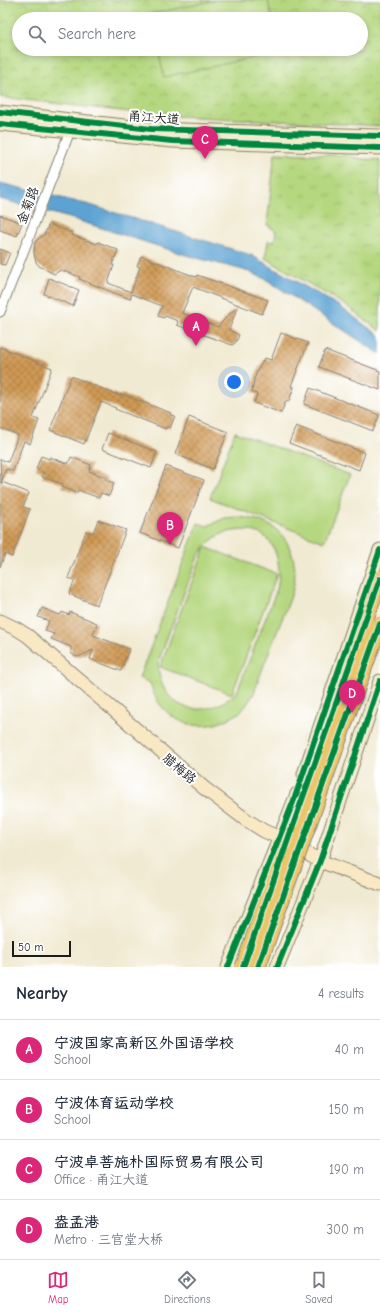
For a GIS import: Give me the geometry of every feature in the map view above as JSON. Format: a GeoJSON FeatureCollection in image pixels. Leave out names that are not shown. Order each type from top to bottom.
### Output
{"type":"FeatureCollection","features":[{"type":"Feature","properties":{"kind":"main road"},"geometry":{"type":"LineString","coordinates":[[243,967],[380,579]]}},
{"type":"Feature","properties":{"kind":"main road"},"geometry":{"type":"LineString","coordinates":[[258,967],[380,624]]}},
{"type":"Feature","properties":{"kind":"street","name":"甬江大道"},"geometry":{"type":"LineString","coordinates":[[0,112],[151,129],[380,136]]}},
{"type":"Feature","properties":{"kind":"street","name":"甬江大道"},"geometry":{"type":"LineString","coordinates":[[0,124],[172,141],[380,148]]}},
{"type":"Feature","properties":{"kind":"street","name":"金菊路"},"geometry":{"type":"LineString","coordinates":[[0,312],[70,131]]}},
{"type":"Feature","properties":{"kind":"street"},"geometry":{"type":"LineString","coordinates":[[228,967],[294,800],[380,550]]}},
{"type":"Feature","properties":{"kind":"street","name":"腊梅路"},"geometry":{"type":"LineString","coordinates":[[0,622],[17,629],[28,636],[204,788],[245,819],[264,831],[320,860],[380,884]]}},
{"type":"Feature","properties":{"kind":"street"},"geometry":{"type":"LineString","coordinates":[[277,967],[320,860],[380,681]]}},
{"type":"Feature","properties":{"kind":"green space"},"geometry":{"type":"Polygon","coordinates":[[[0,0],[380,0],[380,126],[155,115],[0,97],[0,0]]]}},
{"type":"Feature","properties":{"kind":"green space"},"geometry":{"type":"Polygon","coordinates":[[[217,0],[268,0],[271,12],[160,12],[217,0]]]}},
{"type":"Feature","properties":{"kind":"green space"},"geometry":{"type":"Polygon","coordinates":[[[160,56],[261,56],[164,77],[160,56]]]}},
{"type":"Feature","properties":{"kind":"green space"},"geometry":{"type":"Polygon","coordinates":[[[275,153],[343,155],[362,159],[380,160],[380,331],[345,305],[265,258],[268,241],[274,242],[276,231],[267,225],[275,153]]]}},
{"type":"Feature","properties":{"kind":"green space"},"geometry":{"type":"Polygon","coordinates":[[[235,432],[350,475],[324,542],[210,498],[235,432]]]}},
{"type":"Feature","properties":{"kind":"green space"},"geometry":{"type":"Polygon","coordinates":[[[237,517],[253,519],[261,521],[277,530],[283,536],[292,552],[295,580],[290,600],[254,693],[247,705],[237,714],[216,724],[203,726],[191,725],[170,715],[161,706],[150,683],[139,678],[198,523],[207,526],[225,518],[237,517]],[[245,530],[224,533],[218,536],[203,549],[198,556],[158,662],[160,679],[166,692],[175,701],[186,707],[198,709],[211,707],[224,702],[237,692],[277,589],[279,568],[273,547],[264,536],[245,530]]]}},
{"type":"Feature","properties":{"kind":"green space"},"geometry":{"type":"Polygon","coordinates":[[[205,547],[277,574],[232,694],[160,667],[205,547]]]}},
{"type":"Feature","properties":{"kind":"water"},"geometry":{"type":"Polygon","coordinates":[[[0,183],[90,205],[251,255],[339,306],[380,336],[380,354],[267,280],[247,271],[189,256],[73,219],[0,199],[0,183]]]}},
{"type":"Feature","properties":{"kind":"building"},"geometry":{"type":"Polygon","coordinates":[[[0,215],[22,223],[17,236],[0,230],[0,215]]]}},
{"type":"Feature","properties":{"kind":"building"},"geometry":{"type":"Polygon","coordinates":[[[49,224],[72,233],[72,235],[97,244],[98,242],[118,250],[112,265],[114,265],[108,283],[131,292],[140,267],[137,266],[141,256],[196,277],[197,275],[268,300],[262,314],[193,287],[182,313],[218,327],[228,315],[237,308],[229,330],[239,335],[236,342],[232,345],[177,325],[178,321],[165,316],[164,318],[158,316],[162,306],[132,294],[130,299],[79,279],[80,277],[61,270],[54,274],[39,266],[36,262],[34,253],[35,242],[44,235],[49,224]]]}},
{"type":"Feature","properties":{"kind":"building"},"geometry":{"type":"Polygon","coordinates":[[[0,249],[10,253],[5,265],[0,264],[0,249]]]}},
{"type":"Feature","properties":{"kind":"building"},"geometry":{"type":"Polygon","coordinates":[[[49,278],[79,290],[73,306],[44,294],[49,278]]]}},
{"type":"Feature","properties":{"kind":"building"},"geometry":{"type":"Polygon","coordinates":[[[281,333],[308,343],[291,386],[294,387],[289,401],[286,401],[281,413],[254,403],[257,394],[252,392],[254,379],[258,369],[265,358],[271,360],[281,333]]]}},
{"type":"Feature","properties":{"kind":"building"},"geometry":{"type":"Polygon","coordinates":[[[0,347],[52,368],[33,418],[39,420],[30,444],[24,441],[13,471],[6,469],[1,483],[0,459],[8,462],[18,435],[0,428],[0,347]]]}},
{"type":"Feature","properties":{"kind":"building"},"geometry":{"type":"Polygon","coordinates":[[[325,350],[380,371],[380,390],[319,367],[325,350]]]}},
{"type":"Feature","properties":{"kind":"building"},"geometry":{"type":"Polygon","coordinates":[[[71,376],[120,396],[121,394],[171,413],[170,415],[175,416],[170,428],[166,427],[166,429],[101,402],[84,444],[50,430],[71,376]]]}},
{"type":"Feature","properties":{"kind":"building"},"geometry":{"type":"Polygon","coordinates":[[[310,388],[379,415],[373,431],[304,404],[310,388]]]}},
{"type":"Feature","properties":{"kind":"building"},"geometry":{"type":"Polygon","coordinates":[[[189,417],[228,432],[213,469],[175,454],[189,417]]]}},
{"type":"Feature","properties":{"kind":"building"},"geometry":{"type":"Polygon","coordinates":[[[296,426],[365,453],[359,470],[289,443],[296,426]]]}},
{"type":"Feature","properties":{"kind":"building"},"geometry":{"type":"Polygon","coordinates":[[[108,433],[157,452],[151,468],[102,449],[108,433]]]}},
{"type":"Feature","properties":{"kind":"building"},"geometry":{"type":"Polygon","coordinates":[[[41,456],[49,459],[50,457],[68,464],[71,457],[91,465],[89,471],[107,478],[106,480],[114,483],[109,496],[101,493],[99,498],[78,490],[77,493],[62,487],[63,484],[42,477],[44,473],[36,469],[41,456]]]}},
{"type":"Feature","properties":{"kind":"building"},"geometry":{"type":"Polygon","coordinates":[[[166,466],[204,480],[178,548],[140,533],[166,466]]]}},
{"type":"Feature","properties":{"kind":"building"},"geometry":{"type":"Polygon","coordinates":[[[2,482],[29,493],[23,507],[30,509],[12,557],[5,554],[0,567],[0,486],[2,482]]]}},
{"type":"Feature","properties":{"kind":"building"},"geometry":{"type":"Polygon","coordinates":[[[98,520],[126,530],[97,605],[69,594],[75,580],[68,578],[86,531],[93,533],[98,520]]]}},
{"type":"Feature","properties":{"kind":"building"},"geometry":{"type":"Polygon","coordinates":[[[42,608],[60,615],[62,612],[69,615],[70,612],[97,623],[93,635],[129,649],[121,671],[90,659],[93,650],[78,657],[71,653],[71,647],[51,639],[54,634],[45,631],[49,621],[38,617],[42,608]]]}},
{"type":"Feature","properties":{"kind":"cycle path"},"geometry":{"type":"LineString","coordinates":[[0,112],[151,129],[380,136]]}},
{"type":"Feature","properties":{"kind":"cycle path"},"geometry":{"type":"LineString","coordinates":[[0,124],[172,141],[380,148]]}},
{"type":"Feature","properties":{"kind":"cycle path"},"geometry":{"type":"LineString","coordinates":[[228,967],[294,800],[380,550]]}},
{"type":"Feature","properties":{"kind":"cycle path"},"geometry":{"type":"LineString","coordinates":[[243,967],[380,579]]}},
{"type":"Feature","properties":{"kind":"cycle path"},"geometry":{"type":"LineString","coordinates":[[258,967],[380,624]]}},
{"type":"Feature","properties":{"kind":"cycle path"},"geometry":{"type":"LineString","coordinates":[[277,967],[320,861],[380,681]]}},
{"type":"Feature","properties":{"kind":"place","name":"宁波卓菩施朴国际贸易有限公司"},"geometry":{"type":"Point","coordinates":[205,159]}},
{"type":"Feature","properties":{"kind":"place","name":"宁波国家高新区外国语学校"},"geometry":{"type":"Point","coordinates":[196,346]}},
{"type":"Feature","properties":{"kind":"place","name":"宁波体育运动学校"},"geometry":{"type":"Point","coordinates":[170,545]}},
{"type":"Feature","properties":{"kind":"place","name":"盎孟港"},"geometry":{"type":"Point","coordinates":[352,713]}}]}
